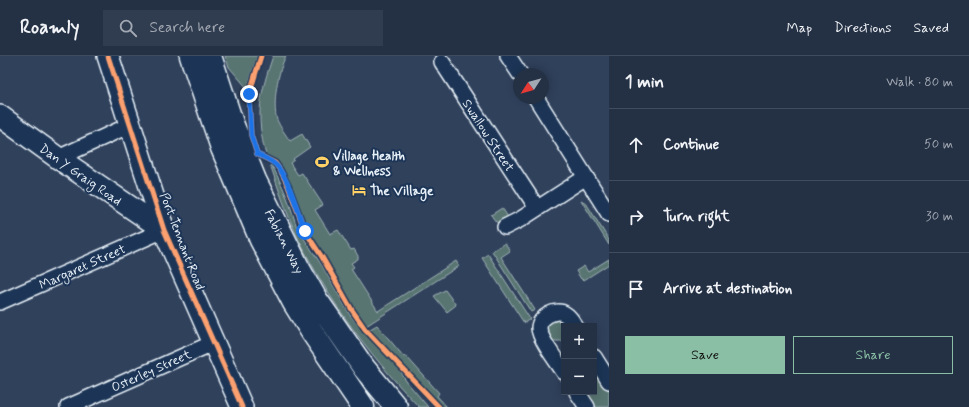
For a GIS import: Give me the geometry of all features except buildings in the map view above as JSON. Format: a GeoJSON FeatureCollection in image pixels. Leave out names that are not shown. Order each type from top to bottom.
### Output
{"type":"FeatureCollection","features":[{"type":"Feature","properties":{"kind":"highway","name":"Fabian Way"},"geometry":{"type":"LineString","coordinates":[[191,56],[222,148],[260,240],[294,303],[363,407]]}},
{"type":"Feature","properties":{"kind":"highway","name":"Fabian Way"},"geometry":{"type":"LineString","coordinates":[[210,56],[232,123],[261,192],[299,269],[316,299],[360,362],[396,407]]}},
{"type":"Feature","properties":{"kind":"street","name":"Port Tennant Road"},"geometry":{"type":"LineString","coordinates":[[108,56],[164,230],[242,407]]}},
{"type":"Feature","properties":{"kind":"street"},"geometry":{"type":"LineString","coordinates":[[508,56],[516,68]]}},
{"type":"Feature","properties":{"kind":"street","name":"Swallow Street"},"geometry":{"type":"LineString","coordinates":[[442,62],[537,208]]}},
{"type":"Feature","properties":{"kind":"street"},"geometry":{"type":"LineString","coordinates":[[540,104],[609,214]]}},
{"type":"Feature","properties":{"kind":"street","name":"Dan Y Graig Road"},"geometry":{"type":"LineString","coordinates":[[0,116],[58,158],[164,230]]}},
{"type":"Feature","properties":{"kind":"street"},"geometry":{"type":"LineString","coordinates":[[58,158],[130,125]]}},
{"type":"Feature","properties":{"kind":"street"},"geometry":{"type":"LineString","coordinates":[[505,227],[521,219],[586,178]]}},
{"type":"Feature","properties":{"kind":"street","name":"Margaret Street"},"geometry":{"type":"LineString","coordinates":[[0,302],[164,230]]}},
{"type":"Feature","properties":{"kind":"street"},"geometry":{"type":"LineString","coordinates":[[561,367],[540,335],[539,328],[541,321],[548,315],[558,312],[564,313],[570,317],[573,323]]}},
{"type":"Feature","properties":{"kind":"street","name":"Osterley Street"},"geometry":{"type":"LineString","coordinates":[[68,407],[213,343]]}},
{"type":"Feature","properties":{"kind":"street"},"geometry":{"type":"LineString","coordinates":[[600,360],[609,381]]}},
{"type":"Feature","properties":{"kind":"street"},"geometry":{"type":"LineString","coordinates":[[579,395],[587,407]]}},
{"type":"Feature","properties":{"kind":"green space"},"geometry":{"type":"Polygon","coordinates":[[[225,56],[257,56],[247,88],[229,67],[225,56]]]}},
{"type":"Feature","properties":{"kind":"green space"},"geometry":{"type":"Polygon","coordinates":[[[273,56],[286,56],[278,78],[275,105],[277,120],[290,141],[302,134],[310,147],[293,159],[294,160],[290,163],[298,175],[302,173],[323,205],[315,210],[330,234],[338,230],[351,250],[354,249],[358,259],[351,263],[354,267],[351,269],[378,311],[456,261],[459,266],[366,326],[331,269],[302,226],[286,178],[278,163],[266,155],[261,128],[260,105],[273,56]]]}},
{"type":"Feature","properties":{"kind":"green space"},"geometry":{"type":"Polygon","coordinates":[[[269,161],[283,188],[297,228],[321,264],[350,315],[361,329],[399,369],[406,381],[428,407],[419,407],[368,349],[338,307],[299,240],[279,191],[269,161]]]}},
{"type":"Feature","properties":{"kind":"green space"},"geometry":{"type":"Polygon","coordinates":[[[581,200],[586,203],[609,240],[609,245],[581,200]]]}},
{"type":"Feature","properties":{"kind":"green space"},"geometry":{"type":"Polygon","coordinates":[[[502,208],[510,220],[499,223],[496,222],[491,215],[502,208]]]}},
{"type":"Feature","properties":{"kind":"green space"},"geometry":{"type":"Polygon","coordinates":[[[505,243],[510,251],[501,257],[535,310],[531,312],[492,251],[505,243]]]}},
{"type":"Feature","properties":{"kind":"green space"},"geometry":{"type":"Polygon","coordinates":[[[488,254],[530,319],[524,323],[482,258],[488,254]]]}},
{"type":"Feature","properties":{"kind":"green space"},"geometry":{"type":"Polygon","coordinates":[[[609,259],[609,264],[584,280],[581,279],[576,271],[584,266],[588,272],[609,259]]]}},
{"type":"Feature","properties":{"kind":"green space"},"geometry":{"type":"Polygon","coordinates":[[[445,290],[456,305],[447,312],[434,296],[445,290]]]}},
{"type":"Feature","properties":{"kind":"green space"},"geometry":{"type":"Polygon","coordinates":[[[555,319],[561,320],[564,323],[561,323],[561,341],[551,341],[546,334],[547,324],[555,319]]]}},
{"type":"Feature","properties":{"kind":"green space"},"geometry":{"type":"Polygon","coordinates":[[[377,325],[404,357],[406,356],[439,393],[437,396],[447,407],[443,407],[370,329],[377,325]]]}},
{"type":"Feature","properties":{"kind":"green space"},"geometry":{"type":"Polygon","coordinates":[[[603,378],[609,389],[609,407],[595,407],[586,395],[597,395],[597,379],[603,378]]]}},
{"type":"Feature","properties":{"kind":"cycle path"},"geometry":{"type":"LineString","coordinates":[[108,56],[164,230],[242,407]]}},
{"type":"Feature","properties":{"kind":"cycle path"},"geometry":{"type":"LineString","coordinates":[[261,56],[249,95],[251,135],[257,154],[275,163],[280,170],[288,186],[305,231],[365,329],[439,407]]}},
{"type":"Feature","properties":{"kind":"place","name":"Village Health & Wellness"},"geometry":{"type":"Point","coordinates":[322,162]}},
{"type":"Feature","properties":{"kind":"place","name":"The Village"},"geometry":{"type":"Point","coordinates":[359,190]}},
{"type":"Feature","properties":{"kind":"route"},"geometry":{"type":"LineString","coordinates":[[249,94],[251,135],[257,154],[275,163],[280,170],[288,186],[305,231]]}}]}
